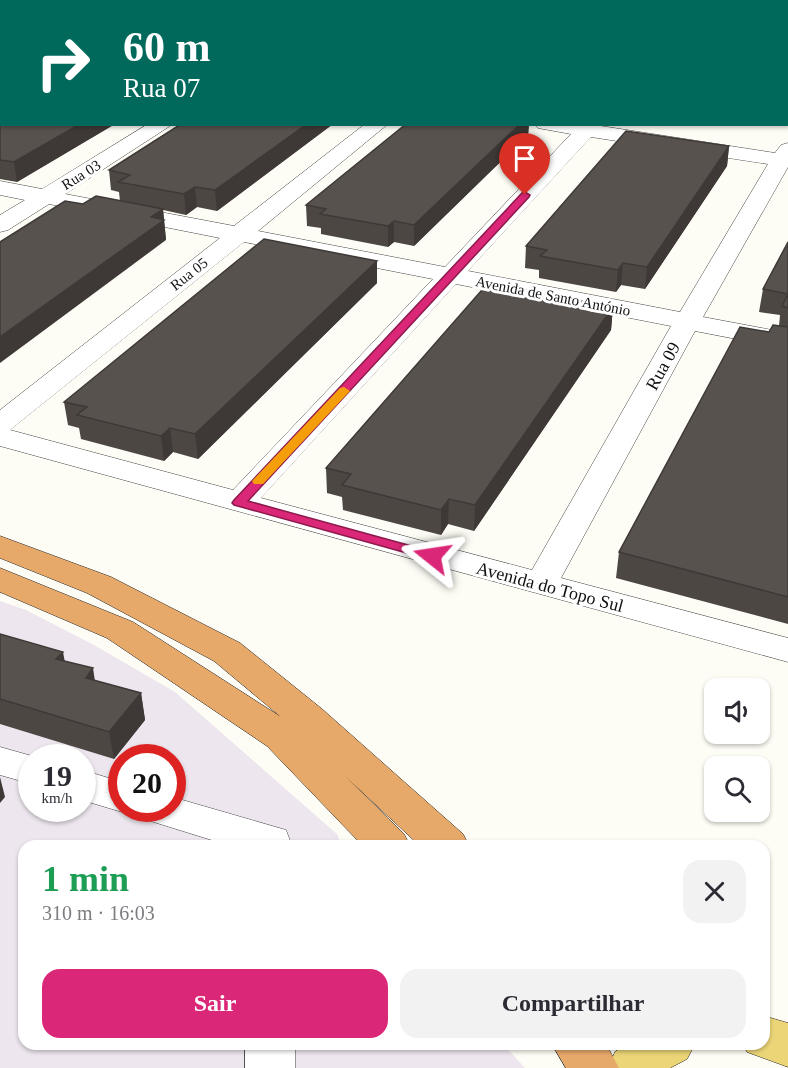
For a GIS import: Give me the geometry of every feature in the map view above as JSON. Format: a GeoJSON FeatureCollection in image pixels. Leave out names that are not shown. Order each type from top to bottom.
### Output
{"type":"FeatureCollection","features":[{"type":"Feature","properties":{"kind":"highway"},"geometry":{"type":"LineString","coordinates":[[0,546],[99,585],[227,652],[308,719],[441,840]]}},
{"type":"Feature","properties":{"kind":"highway"},"geometry":{"type":"LineString","coordinates":[[0,558],[83,589],[201,652],[308,719]]}},
{"type":"Feature","properties":{"kind":"highway"},"geometry":{"type":"LineString","coordinates":[[0,579],[120,630],[281,736],[383,840]]}},
{"type":"Feature","properties":{"kind":"highway"},"geometry":{"type":"LineString","coordinates":[[581,1050],[594,1068]]}},
{"type":"Feature","properties":{"kind":"main road"},"geometry":{"type":"LineString","coordinates":[[770,1039],[788,1045]]}},
{"type":"Feature","properties":{"kind":"main road"},"geometry":{"type":"LineString","coordinates":[[633,1068],[656,1050]]}},
{"type":"Feature","properties":{"kind":"street","name":"Rua 03"},"geometry":{"type":"LineString","coordinates":[[0,225],[160,126]]}},
{"type":"Feature","properties":{"kind":"street","name":"Rua 05"},"geometry":{"type":"LineString","coordinates":[[0,424],[375,126]]}},
{"type":"Feature","properties":{"kind":"street"},"geometry":{"type":"LineString","coordinates":[[556,126],[786,157]]}},
{"type":"Feature","properties":{"kind":"street"},"geometry":{"type":"LineString","coordinates":[[239,503],[585,131]]}},
{"type":"Feature","properties":{"kind":"street","name":"Rua 09"},"geometry":{"type":"LineString","coordinates":[[540,585],[687,322],[786,157]]}},
{"type":"Feature","properties":{"kind":"street","name":"Avenida de Santo António"},"geometry":{"type":"LineString","coordinates":[[0,188],[788,341]]}},
{"type":"Feature","properties":{"kind":"street","name":"Avenida do Topo Sul"},"geometry":{"type":"LineString","coordinates":[[0,438],[788,650]]}},
{"type":"Feature","properties":{"kind":"street"},"geometry":{"type":"LineString","coordinates":[[0,760],[18,766]]}},
{"type":"Feature","properties":{"kind":"street"},"geometry":{"type":"LineString","coordinates":[[186,816],[264,840]]}},
{"type":"Feature","properties":{"kind":"street"},"geometry":{"type":"LineString","coordinates":[[270,1050],[270,1068]]}},
{"type":"Feature","properties":{"kind":"shaded area"},"geometry":{"type":"Polygon","coordinates":[[[0,601],[26,610],[94,645],[175,692],[338,835],[339,840],[18,840],[18,1050],[508,1050],[525,1068],[0,1068],[0,601]]]}},
{"type":"Feature","properties":{"kind":"building"},"geometry":{"type":"Polygon","coordinates":[[[0,126],[77,126],[14,162],[0,160],[0,126]]]}},
{"type":"Feature","properties":{"kind":"building"},"geometry":{"type":"Polygon","coordinates":[[[178,126],[304,126],[215,190],[195,187],[184,194],[118,182],[130,175],[109,170],[178,126]]]}},
{"type":"Feature","properties":{"kind":"building"},"geometry":{"type":"Polygon","coordinates":[[[404,126],[518,126],[414,225],[394,221],[388,226],[320,214],[326,209],[306,205],[404,126]]]}},
{"type":"Feature","properties":{"kind":"building"},"geometry":{"type":"Polygon","coordinates":[[[626,131],[729,146],[647,267],[623,263],[618,270],[540,256],[547,250],[526,246],[626,131]]]}},
{"type":"Feature","properties":{"kind":"building"},"geometry":{"type":"Polygon","coordinates":[[[96,196],[163,209],[151,217],[164,220],[0,337],[0,242],[65,201],[83,204],[96,196]]]}},
{"type":"Feature","properties":{"kind":"building"},"geometry":{"type":"Polygon","coordinates":[[[264,239],[377,261],[195,434],[170,428],[161,436],[77,415],[87,407],[64,402],[264,239]]]}},
{"type":"Feature","properties":{"kind":"building"},"geometry":{"type":"Polygon","coordinates":[[[788,242],[788,294],[763,289],[788,242]]]}},
{"type":"Feature","properties":{"kind":"building"},"geometry":{"type":"Polygon","coordinates":[[[488,283],[613,307],[475,505],[449,499],[441,510],[342,485],[351,474],[326,468],[488,283]]]}},
{"type":"Feature","properties":{"kind":"building"},"geometry":{"type":"Polygon","coordinates":[[[788,294],[788,308],[782,306],[788,294]]]}},
{"type":"Feature","properties":{"kind":"building"},"geometry":{"type":"Polygon","coordinates":[[[773,325],[788,327],[788,597],[619,552],[740,327],[769,332],[773,325]]]}},
{"type":"Feature","properties":{"kind":"building"},"geometry":{"type":"Polygon","coordinates":[[[0,634],[63,652],[56,659],[93,668],[86,678],[141,693],[109,732],[0,699],[0,634]]]}},
{"type":"Feature","properties":{"kind":"slow traffic"},"geometry":{"type":"LineString","coordinates":[[259,481],[344,391]]}},
{"type":"Feature","properties":{"kind":"route"},"geometry":{"type":"LineString","coordinates":[[432,556],[239,503],[525,195]]}}]}
